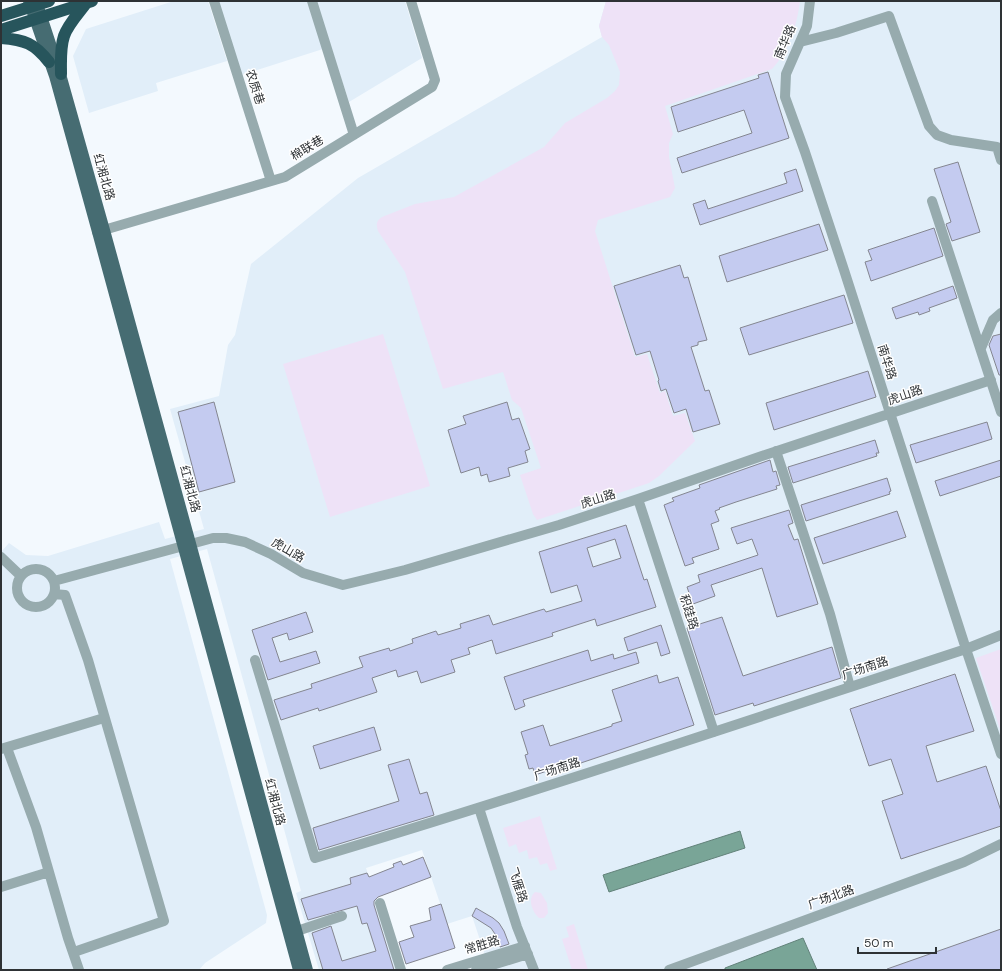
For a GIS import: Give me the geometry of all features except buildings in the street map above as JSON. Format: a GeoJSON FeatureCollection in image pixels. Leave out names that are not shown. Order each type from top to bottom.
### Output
{"type":"FeatureCollection","features":[{"type":"Feature","properties":{"kind":"highway"},"geometry":{"type":"LineString","coordinates":[[1,30],[89,2]]}},
{"type":"Feature","properties":{"kind":"highway"},"geometry":{"type":"LineString","coordinates":[[61,74],[62,45],[64,35],[89,2]]}},
{"type":"Feature","properties":{"kind":"highway"},"geometry":{"type":"LineString","coordinates":[[1,16],[36,3]]}},
{"type":"Feature","properties":{"kind":"highway"},"geometry":{"type":"LineString","coordinates":[[1,38],[22,41],[33,45],[49,62]]}},
{"type":"Feature","properties":{"kind":"main road"},"geometry":{"type":"LineString","coordinates":[[36,3],[38,18]]}},
{"type":"Feature","properties":{"kind":"main road","name":"红湘北路"},"geometry":{"type":"LineString","coordinates":[[38,18],[49,62],[101,231],[308,970]]}},
{"type":"Feature","properties":{"kind":"main road","name":"红湘北路"},"geometry":{"type":"LineString","coordinates":[[38,18],[61,74],[101,231],[298,970]]}},
{"type":"Feature","properties":{"kind":"street","name":"农质巷"},"geometry":{"type":"LineString","coordinates":[[214,1],[271,181]]}},
{"type":"Feature","properties":{"kind":"street"},"geometry":{"type":"LineString","coordinates":[[312,1],[354,135]]}},
{"type":"Feature","properties":{"kind":"street","name":"棉联巷"},"geometry":{"type":"LineString","coordinates":[[101,231],[285,177],[432,87],[435,80],[411,1]]}},
{"type":"Feature","properties":{"kind":"street","name":"南华路"},"geometry":{"type":"LineString","coordinates":[[810,1],[807,26],[786,74],[785,97],[810,167],[1001,754]]}},
{"type":"Feature","properties":{"kind":"street"},"geometry":{"type":"LineString","coordinates":[[800,42],[836,33],[889,16],[929,126],[937,135],[951,140],[999,144],[1001,160]]}},
{"type":"Feature","properties":{"kind":"street"},"geometry":{"type":"LineString","coordinates":[[932,201],[1001,412]]}},
{"type":"Feature","properties":{"kind":"street"},"geometry":{"type":"LineString","coordinates":[[981,348],[993,320],[1001,313]]}},
{"type":"Feature","properties":{"kind":"street","name":"虎山路"},"geometry":{"type":"LineString","coordinates":[[54,581],[213,538],[226,538],[245,542],[271,554],[303,573],[343,585],[405,570],[559,525],[991,380]]}},
{"type":"Feature","properties":{"kind":"street"},"geometry":{"type":"LineString","coordinates":[[776,451],[830,614],[850,687]]}},
{"type":"Feature","properties":{"kind":"street","name":"积跬路"},"geometry":{"type":"LineString","coordinates":[[638,499],[714,732]]}},
{"type":"Feature","properties":{"kind":"street"},"geometry":{"type":"LineString","coordinates":[[1,557],[21,576]]}},
{"type":"Feature","properties":{"kind":"street"},"geometry":{"type":"LineString","coordinates":[[32,569],[45,571],[54,581],[54,594],[51,599],[42,606],[30,606],[25,603],[21,599],[17,588],[21,576],[32,569]]}},
{"type":"Feature","properties":{"kind":"street"},"geometry":{"type":"LineString","coordinates":[[54,594],[65,595],[88,660],[164,921],[74,952]]}},
{"type":"Feature","properties":{"kind":"street","name":"广场南路"},"geometry":{"type":"LineString","coordinates":[[255,660],[315,858],[479,808],[714,732],[1001,635]]}},
{"type":"Feature","properties":{"kind":"street"},"geometry":{"type":"LineString","coordinates":[[80,970],[68,938],[36,827],[4,748],[104,718]]}},
{"type":"Feature","properties":{"kind":"street","name":"飞雁路"},"geometry":{"type":"LineString","coordinates":[[479,808],[534,970]]}},
{"type":"Feature","properties":{"kind":"street","name":"广场北路"},"geometry":{"type":"LineString","coordinates":[[669,970],[964,862],[1001,844]]}},
{"type":"Feature","properties":{"kind":"street"},"geometry":{"type":"LineString","coordinates":[[1,887],[49,872]]}},
{"type":"Feature","properties":{"kind":"street"},"geometry":{"type":"LineString","coordinates":[[380,903],[401,970]]}},
{"type":"Feature","properties":{"kind":"street"},"geometry":{"type":"LineString","coordinates":[[297,931],[342,916]]}},
{"type":"Feature","properties":{"kind":"street","name":"常胜路"},"geometry":{"type":"LineString","coordinates":[[447,970],[526,950]]}},
{"type":"Feature","properties":{"kind":"street","name":"常胜路"},"geometry":{"type":"LineString","coordinates":[[476,970],[526,950]]}},
{"type":"Feature","properties":{"kind":"shaded area"},"geometry":{"type":"Polygon","coordinates":[[[174,1],[208,1],[227,61],[156,83],[158,91],[89,113],[73,56],[86,29],[174,1]]]}},
{"type":"Feature","properties":{"kind":"shaded area"},"geometry":{"type":"Polygon","coordinates":[[[218,1],[308,1],[323,49],[241,75],[218,1]]]}},
{"type":"Feature","properties":{"kind":"shaded area"},"geometry":{"type":"Polygon","coordinates":[[[316,1],[405,1],[422,58],[349,102],[316,1]]]}},
{"type":"Feature","properties":{"kind":"shaded area"},"geometry":{"type":"Polygon","coordinates":[[[606,1],[1001,1],[1001,970],[490,970],[472,916],[447,924],[422,850],[366,868],[399,970],[319,970],[296,893],[301,891],[207,549],[170,559],[267,915],[266,923],[205,963],[199,970],[1,970],[1,552],[9,543],[26,555],[48,556],[159,522],[165,539],[204,529],[170,409],[219,396],[228,345],[235,335],[251,264],[358,178],[602,37],[599,26],[606,1]]]}},
{"type":"Feature","properties":{"kind":"shaded area"},"geometry":{"type":"Polygon","coordinates":[[[606,1],[800,1],[797,19],[788,46],[772,69],[665,106],[673,134],[669,143],[669,157],[675,188],[670,197],[598,220],[595,231],[635,357],[647,354],[660,393],[665,391],[673,416],[685,413],[695,441],[659,476],[649,483],[537,520],[533,514],[520,475],[541,468],[521,408],[512,400],[503,372],[443,389],[405,272],[378,231],[377,223],[382,217],[415,204],[454,197],[544,147],[565,123],[607,98],[615,91],[619,85],[620,72],[609,45],[602,37],[599,26],[606,1]]]}},
{"type":"Feature","properties":{"kind":"shaded area"},"geometry":{"type":"Polygon","coordinates":[[[383,334],[430,486],[330,517],[283,364],[383,334]]]}},
{"type":"Feature","properties":{"kind":"shaded area"},"geometry":{"type":"Polygon","coordinates":[[[1001,649],[1001,732],[976,658],[1001,649]]]}},
{"type":"Feature","properties":{"kind":"shaded area"},"geometry":{"type":"Polygon","coordinates":[[[540,816],[557,869],[550,871],[547,863],[540,865],[537,857],[529,859],[527,850],[519,853],[516,844],[509,847],[503,828],[540,816]]]}},
{"type":"Feature","properties":{"kind":"shaded area"},"geometry":{"type":"Polygon","coordinates":[[[740,831],[745,848],[609,892],[603,875],[740,831]]]}},
{"type":"Feature","properties":{"kind":"shaded area"},"geometry":{"type":"Polygon","coordinates":[[[535,892],[541,893],[547,903],[548,913],[544,918],[539,918],[531,905],[531,898],[535,892]]]}},
{"type":"Feature","properties":{"kind":"shaded area"},"geometry":{"type":"Polygon","coordinates":[[[574,924],[588,970],[572,970],[562,939],[569,937],[566,927],[574,924]]]}},
{"type":"Feature","properties":{"kind":"shaded area"},"geometry":{"type":"Polygon","coordinates":[[[803,938],[817,970],[725,970],[725,968],[803,938]]]}}]}
